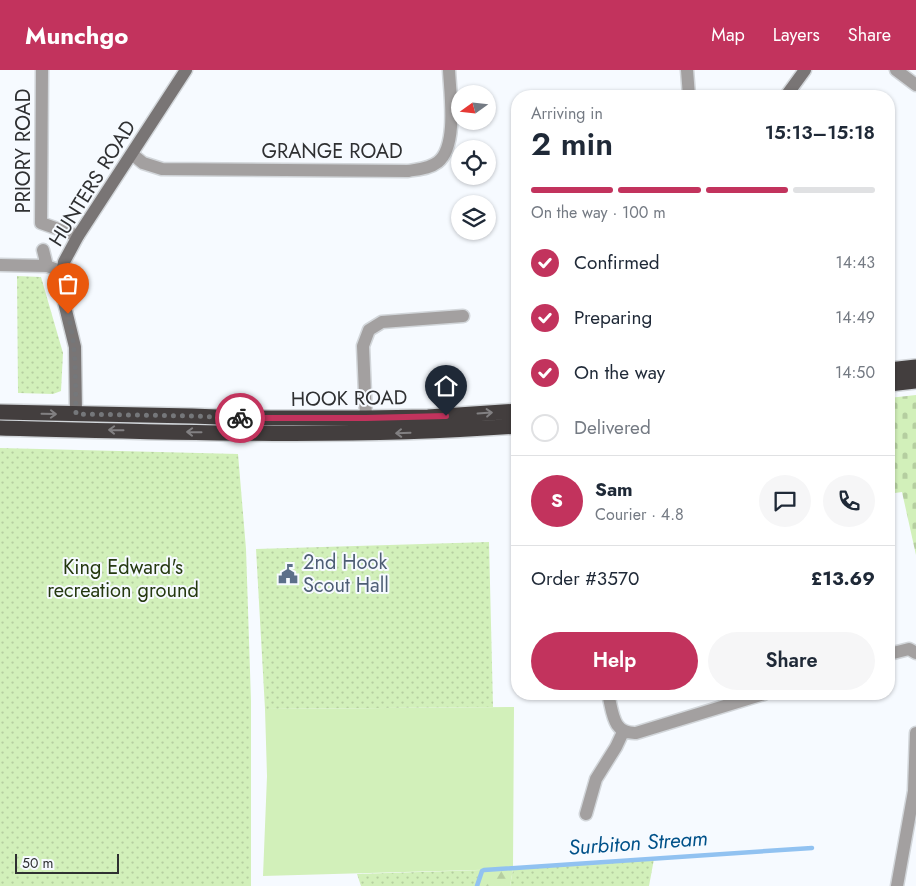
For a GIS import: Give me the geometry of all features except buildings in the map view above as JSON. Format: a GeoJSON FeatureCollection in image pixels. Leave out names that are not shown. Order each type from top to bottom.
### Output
{"type":"FeatureCollection","features":[{"type":"Feature","properties":{"kind":"highway"},"geometry":{"type":"LineString","coordinates":[[895,369],[916,367]]}},
{"type":"Feature","properties":{"kind":"highway"},"geometry":{"type":"LineString","coordinates":[[895,383],[916,381]]}},
{"type":"Feature","properties":{"kind":"highway","name":"HOOK ROAD"},"geometry":{"type":"LineString","coordinates":[[0,412],[244,418],[366,418],[428,417],[511,411]]}},
{"type":"Feature","properties":{"kind":"highway","name":"HOOK ROAD"},"geometry":{"type":"LineString","coordinates":[[0,428],[379,434],[511,426]]}},
{"type":"Feature","properties":{"kind":"street","name":"PRIORY ROAD"},"geometry":{"type":"LineString","coordinates":[[42,70],[42,223],[78,236]]}},
{"type":"Feature","properties":{"kind":"street","name":"HUNTERS ROAD"},"geometry":{"type":"LineString","coordinates":[[76,414],[76,354],[72,329],[60,286],[64,262],[78,236],[186,70]]}},
{"type":"Feature","properties":{"kind":"street","name":"GRANGE ROAD"},"geometry":{"type":"LineString","coordinates":[[132,154],[143,163],[162,169],[408,171],[425,169],[439,161],[448,148],[450,132],[449,70]]}},
{"type":"Feature","properties":{"kind":"street"},"geometry":{"type":"LineString","coordinates":[[687,70],[689,90]]}},
{"type":"Feature","properties":{"kind":"street"},"geometry":{"type":"LineString","coordinates":[[791,90],[806,70]]}},
{"type":"Feature","properties":{"kind":"street"},"geometry":{"type":"LineString","coordinates":[[896,70],[916,85]]}},
{"type":"Feature","properties":{"kind":"street"},"geometry":{"type":"LineString","coordinates":[[43,250],[47,266]]}},
{"type":"Feature","properties":{"kind":"street"},"geometry":{"type":"LineString","coordinates":[[0,265],[47,266],[63,272]]}},
{"type":"Feature","properties":{"kind":"street"},"geometry":{"type":"LineString","coordinates":[[366,418],[363,346],[369,330],[382,322],[464,316]]}},
{"type":"Feature","properties":{"kind":"street"},"geometry":{"type":"LineString","coordinates":[[895,652],[909,649],[916,653]]}},
{"type":"Feature","properties":{"kind":"street"},"geometry":{"type":"LineString","coordinates":[[610,700],[616,726],[623,732],[636,733],[744,700]]}},
{"type":"Feature","properties":{"kind":"street"},"geometry":{"type":"LineString","coordinates":[[586,814],[596,780],[623,732]]}},
{"type":"Feature","properties":{"kind":"street"},"geometry":{"type":"LineString","coordinates":[[897,886],[915,791],[916,733]]}},
{"type":"Feature","properties":{"kind":"green space"},"geometry":{"type":"Polygon","coordinates":[[[17,276],[41,277],[63,353],[61,391],[53,394],[18,393],[17,276]]]}},
{"type":"Feature","properties":{"kind":"green space"},"geometry":{"type":"Polygon","coordinates":[[[916,395],[916,555],[902,492],[895,493],[895,397],[916,395]]]}},
{"type":"Feature","properties":{"kind":"green space","name":"King Edward's recreation ground"},"geometry":{"type":"Polygon","coordinates":[[[0,448],[238,454],[246,549],[251,701],[251,886],[0,886],[0,448]]]}},
{"type":"Feature","properties":{"kind":"green space"},"geometry":{"type":"Polygon","coordinates":[[[489,542],[493,707],[265,709],[256,549],[489,542]]]}},
{"type":"Feature","properties":{"kind":"green space"},"geometry":{"type":"Polygon","coordinates":[[[514,707],[513,869],[263,876],[267,776],[265,709],[514,707]]]}},
{"type":"Feature","properties":{"kind":"green space"},"geometry":{"type":"Polygon","coordinates":[[[654,859],[649,886],[510,886],[513,869],[654,859]]]}},
{"type":"Feature","properties":{"kind":"green space"},"geometry":{"type":"Polygon","coordinates":[[[513,869],[510,886],[477,886],[482,870],[513,869]]]}},
{"type":"Feature","properties":{"kind":"green space"},"geometry":{"type":"Polygon","coordinates":[[[482,870],[477,886],[361,886],[357,874],[482,870]]]}},
{"type":"Feature","properties":{"kind":"waterway","name":"Surbiton Stream"},"geometry":{"type":"LineString","coordinates":[[477,886],[484,870],[812,848]]}},
{"type":"Feature","properties":{"kind":"way so far"},"geometry":{"type":"LineString","coordinates":[[68,314],[75,347],[76,414],[240,418]]}},
{"type":"Feature","properties":{"kind":"place","name":"2nd Hook Scout Hall"},"geometry":{"type":"Point","coordinates":[288,574]}},
{"type":"Feature","properties":{"kind":"route"},"geometry":{"type":"LineString","coordinates":[[240,418],[446,416]]}}]}
